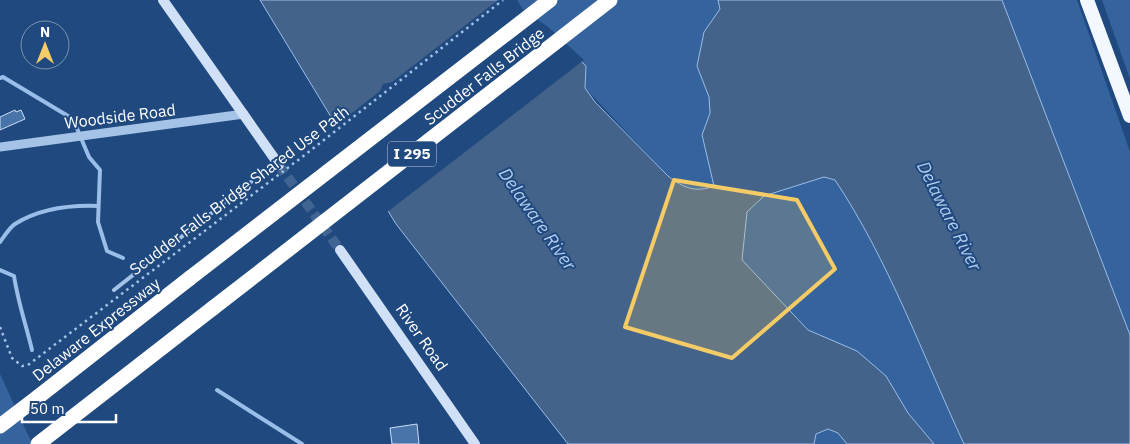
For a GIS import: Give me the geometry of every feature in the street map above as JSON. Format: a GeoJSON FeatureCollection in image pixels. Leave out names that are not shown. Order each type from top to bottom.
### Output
{"type":"FeatureCollection","features":[{"type":"Feature","properties":{"kind":"highway","name":"Scudder Falls Bridge"},"geometry":{"type":"LineString","coordinates":[[190,278],[550,0]]}},
{"type":"Feature","properties":{"kind":"highway","name":"Scudder Falls Bridge"},"geometry":{"type":"LineString","coordinates":[[38,444],[610,0]]}},
{"type":"Feature","properties":{"kind":"highway"},"geometry":{"type":"LineString","coordinates":[[1087,0],[1130,116]]}},
{"type":"Feature","properties":{"kind":"highway","name":"Delaware Expressway"},"geometry":{"type":"LineString","coordinates":[[0,426],[190,278]]}},
{"type":"Feature","properties":{"kind":"main road"},"geometry":{"type":"LineString","coordinates":[[163,0],[278,163]]}},
{"type":"Feature","properties":{"kind":"main road","name":"River Road"},"geometry":{"type":"LineString","coordinates":[[340,250],[475,444]]}},
{"type":"Feature","properties":{"kind":"street","name":"Woodside Road"},"geometry":{"type":"LineString","coordinates":[[0,147],[244,114]]}},
{"type":"Feature","properties":{"kind":"lane"},"geometry":{"type":"LineString","coordinates":[[114,290],[278,163]]}},
{"type":"Feature","properties":{"kind":"path","name":"Scudder Falls Bridge Shared Use Path"},"geometry":{"type":"LineString","coordinates":[[0,327],[12,358],[22,366],[28,365],[306,154],[503,0]]}},
{"type":"Feature","properties":{"kind":"highlighted area"},"geometry":{"type":"Polygon","coordinates":[[[674,180],[797,200],[835,269],[732,358],[625,327],[674,180]]]}},
{"type":"Feature","properties":{"kind":"shaded area"},"geometry":{"type":"Polygon","coordinates":[[[515,0],[718,0],[720,9],[704,32],[697,66],[709,97],[710,113],[702,135],[714,186],[701,189],[685,187],[669,177],[585,88],[586,66],[522,12],[515,0]]]}},
{"type":"Feature","properties":{"kind":"shaded area"},"geometry":{"type":"Polygon","coordinates":[[[1002,0],[1077,0],[1130,152],[1130,335],[1002,0]]]}},
{"type":"Feature","properties":{"kind":"shaded area"},"geometry":{"type":"Polygon","coordinates":[[[1102,0],[1130,0],[1130,79],[1102,0]]]}},
{"type":"Feature","properties":{"kind":"shaded area"},"geometry":{"type":"Polygon","coordinates":[[[824,177],[835,180],[872,243],[889,276],[964,444],[934,444],[908,413],[886,376],[808,330],[742,260],[747,212],[764,196],[824,177]]]}},
{"type":"Feature","properties":{"kind":"shaded area"},"geometry":{"type":"Polygon","coordinates":[[[0,374],[29,437],[33,444],[0,444],[0,374]]]}},
{"type":"Feature","properties":{"kind":"shaded area"},"geometry":{"type":"Polygon","coordinates":[[[828,429],[838,433],[847,444],[814,444],[816,434],[828,429]]]}},
{"type":"Feature","properties":{"kind":"water","name":"Delaware River"},"geometry":{"type":"Polygon","coordinates":[[[260,0],[515,0],[522,12],[546,28],[586,66],[585,88],[595,102],[669,177],[685,187],[701,189],[714,186],[702,135],[710,113],[709,97],[697,66],[704,32],[720,9],[718,0],[1002,0],[1130,335],[1130,444],[964,444],[889,276],[872,243],[835,180],[824,177],[764,196],[747,212],[742,260],[808,330],[857,351],[886,376],[908,413],[934,444],[847,444],[838,433],[828,429],[816,434],[814,444],[568,444],[396,224],[260,0]]]}},
{"type":"Feature","properties":{"kind":"pier"},"geometry":{"type":"Polygon","coordinates":[[[498,0],[517,0],[524,11],[547,26],[584,60],[386,213],[334,127],[380,91],[383,84],[392,82],[498,0]]]}},
{"type":"Feature","properties":{"kind":"building"},"geometry":{"type":"Polygon","coordinates":[[[15,110],[16,112],[21,110],[25,119],[0,130],[0,117],[15,110]]]}},
{"type":"Feature","properties":{"kind":"building"},"geometry":{"type":"Polygon","coordinates":[[[417,424],[419,444],[392,444],[390,428],[417,424]]]}},
{"type":"Feature","properties":{"kind":"waterway"},"geometry":{"type":"LineString","coordinates":[[0,78],[3,77],[73,119],[89,157],[100,170],[98,222],[107,251],[123,258]]}},
{"type":"Feature","properties":{"kind":"waterway"},"geometry":{"type":"LineString","coordinates":[[0,242],[13,226],[34,215],[66,207],[98,206]]}},
{"type":"Feature","properties":{"kind":"waterway"},"geometry":{"type":"LineString","coordinates":[[0,270],[14,276],[32,350]]}},
{"type":"Feature","properties":{"kind":"waterway"},"geometry":{"type":"LineString","coordinates":[[217,390],[302,444]]}},
{"type":"Feature","properties":{"kind":"tunnel"},"geometry":{"type":"LineString","coordinates":[[279,165],[340,250]]}}]}
